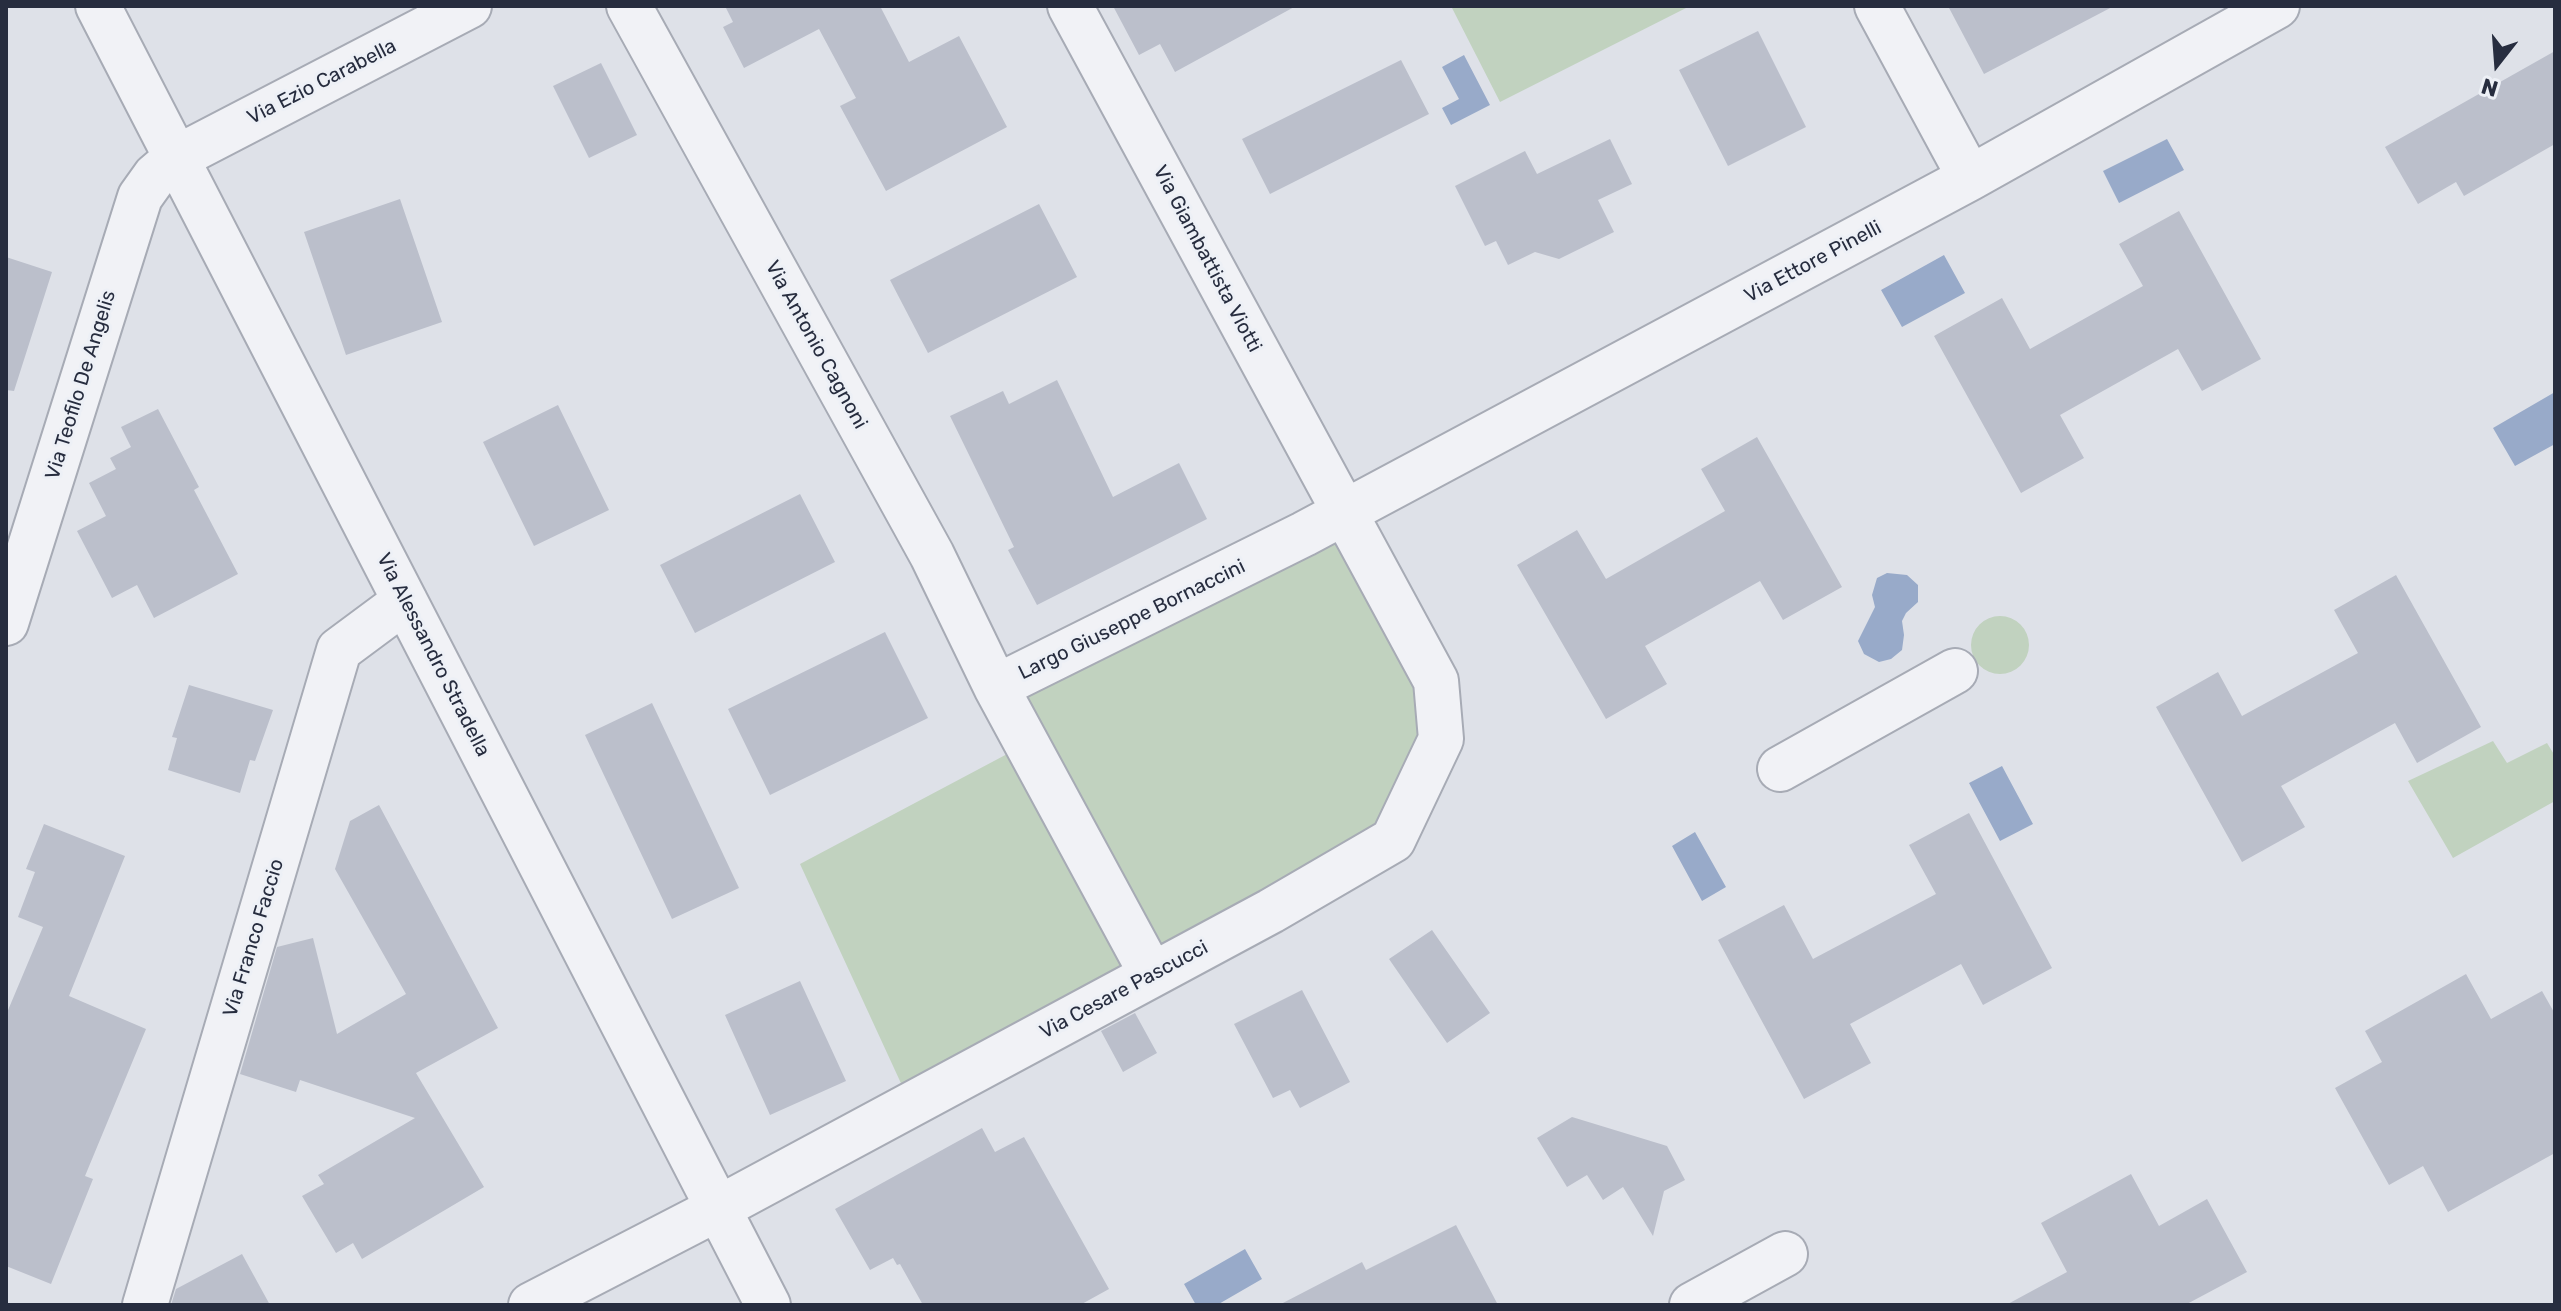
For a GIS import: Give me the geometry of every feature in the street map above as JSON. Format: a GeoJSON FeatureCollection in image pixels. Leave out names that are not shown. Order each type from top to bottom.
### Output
{"type":"FeatureCollection","features":[{"type":"Feature","properties":{"kind":"street","name":"Via Alessandro Stradella"},"geometry":{"type":"LineString","coordinates":[[98,6],[768,1305]]}},
{"type":"Feature","properties":{"kind":"street","name":"Via Ezio Carabella"},"geometry":{"type":"LineString","coordinates":[[176,158],[469,6]]}},
{"type":"Feature","properties":{"kind":"street","name":"Via Antonio Cagnoni"},"geometry":{"type":"LineString","coordinates":[[629,6],[932,555],[996,687]]}},
{"type":"Feature","properties":{"kind":"street","name":"Via Giambattista Viotti"},"geometry":{"type":"LineString","coordinates":[[1070,6],[1345,512]]}},
{"type":"Feature","properties":{"kind":"street"},"geometry":{"type":"LineString","coordinates":[[1877,6],[1970,178]]}},
{"type":"Feature","properties":{"kind":"street","name":"Via Ettore Pinelli"},"geometry":{"type":"LineString","coordinates":[[1345,512],[1970,178],[2277,6]]}},
{"type":"Feature","properties":{"kind":"street","name":"Via Teofilo De Angelis"},"geometry":{"type":"LineString","coordinates":[[6,623],[140,197],[155,176],[176,158]]}},
{"type":"Feature","properties":{"kind":"street","name":"Largo Giuseppe Bornaccini"},"geometry":{"type":"LineString","coordinates":[[1152,975],[996,687],[1345,512]]}},
{"type":"Feature","properties":{"kind":"street","name":"Via Cesare Pascucci"},"geometry":{"type":"LineString","coordinates":[[531,1305],[717,1209],[1271,911],[1393,840],[1441,739],[1436,681],[1345,512]]}},
{"type":"Feature","properties":{"kind":"street","name":"Via Franco Faccio"},"geometry":{"type":"LineString","coordinates":[[145,1305],[339,650],[405,601]]}},
{"type":"Feature","properties":{"kind":"street"},"geometry":{"type":"LineString","coordinates":[[1780,769],[1955,671]]}},
{"type":"Feature","properties":{"kind":"street"},"geometry":{"type":"LineString","coordinates":[[1692,1305],[1785,1254]]}},
{"type":"Feature","properties":{"kind":"green space"},"geometry":{"type":"Polygon","coordinates":[[[1451,6],[1690,6],[1500,102],[1451,6]]]}},
{"type":"Feature","properties":{"kind":"green space"},"geometry":{"type":"Polygon","coordinates":[[[1345,512],[1436,681],[1393,840],[911,1105],[800,864],[1026,744],[996,687],[1345,512]]]}},
{"type":"Feature","properties":{"kind":"green space"},"geometry":{"type":"Polygon","coordinates":[[[2000,616],[2011,618],[2020,625],[2027,634],[2027,656],[2020,665],[2011,672],[2000,674],[1989,672],[1980,665],[1973,656],[1971,645],[1973,634],[1980,625],[1989,618],[2000,616]]]}},
{"type":"Feature","properties":{"kind":"green space"},"geometry":{"type":"Polygon","coordinates":[[[2493,741],[2507,763],[2547,743],[2555,756],[2555,801],[2453,858],[2408,781],[2493,741]]]}},
{"type":"Feature","properties":{"kind":"water"},"geometry":{"type":"Polygon","coordinates":[[[1464,55],[1490,105],[1451,125],[1442,108],[1459,99],[1442,67],[1464,55]]]}},
{"type":"Feature","properties":{"kind":"water"},"geometry":{"type":"Polygon","coordinates":[[[2167,139],[2184,170],[2119,203],[2103,171],[2167,139]]]}},
{"type":"Feature","properties":{"kind":"water"},"geometry":{"type":"Polygon","coordinates":[[[1944,255],[1965,293],[1902,327],[1881,290],[1944,255]]]}},
{"type":"Feature","properties":{"kind":"water"},"geometry":{"type":"Polygon","coordinates":[[[2555,392],[2555,444],[2515,466],[2493,428],[2555,392]]]}},
{"type":"Feature","properties":{"kind":"water"},"geometry":{"type":"Polygon","coordinates":[[[1887,573],[1907,575],[1918,585],[1918,602],[1902,621],[1902,650],[1891,659],[1879,662],[1864,654],[1858,641],[1875,607],[1872,595],[1877,578],[1887,573]]]}},
{"type":"Feature","properties":{"kind":"water"},"geometry":{"type":"Polygon","coordinates":[[[2002,766],[2033,824],[2000,841],[1969,783],[2002,766]]]}},
{"type":"Feature","properties":{"kind":"water"},"geometry":{"type":"Polygon","coordinates":[[[1695,832],[1726,887],[1702,901],[1672,846],[1695,832]]]}},
{"type":"Feature","properties":{"kind":"water"},"geometry":{"type":"Polygon","coordinates":[[[1245,1249],[1262,1279],[1217,1305],[1196,1305],[1184,1284],[1245,1249]]]}},
{"type":"Feature","properties":{"kind":"building"},"geometry":{"type":"Polygon","coordinates":[[[725,6],[880,6],[909,62],[959,36],[1007,127],[886,191],[840,106],[856,98],[819,29],[744,68],[723,27],[733,22],[725,6]]]}},
{"type":"Feature","properties":{"kind":"building"},"geometry":{"type":"Polygon","coordinates":[[[1113,6],[1296,6],[1175,72],[1160,44],[1139,55],[1113,6]]]}},
{"type":"Feature","properties":{"kind":"building"},"geometry":{"type":"Polygon","coordinates":[[[1948,6],[2114,6],[1984,74],[1948,6]]]}},
{"type":"Feature","properties":{"kind":"building"},"geometry":{"type":"Polygon","coordinates":[[[1758,31],[1806,127],[1728,166],[1679,70],[1758,31]]]}},
{"type":"Feature","properties":{"kind":"building"},"geometry":{"type":"Polygon","coordinates":[[[2555,51],[2555,144],[2464,196],[2456,182],[2418,204],[2385,147],[2555,51]]]}},
{"type":"Feature","properties":{"kind":"building"},"geometry":{"type":"Polygon","coordinates":[[[1401,60],[1429,114],[1270,194],[1242,139],[1401,60]]]}},
{"type":"Feature","properties":{"kind":"building"},"geometry":{"type":"Polygon","coordinates":[[[601,63],[637,135],[589,158],[553,86],[601,63]]]}},
{"type":"Feature","properties":{"kind":"building"},"geometry":{"type":"Polygon","coordinates":[[[1610,139],[1632,184],[1598,200],[1614,232],[1559,259],[1535,252],[1508,265],[1496,241],[1485,246],[1455,186],[1525,151],[1537,174],[1610,139]]]}},
{"type":"Feature","properties":{"kind":"building"},"geometry":{"type":"Polygon","coordinates":[[[400,199],[442,322],[346,355],[304,232],[400,199]]]}},
{"type":"Feature","properties":{"kind":"building"},"geometry":{"type":"Polygon","coordinates":[[[1039,204],[1077,277],[928,353],[890,280],[1039,204]]]}},
{"type":"Feature","properties":{"kind":"building"},"geometry":{"type":"Polygon","coordinates":[[[2179,211],[2261,359],[2202,391],[2178,349],[2060,415],[2084,458],[2021,493],[1934,336],[2002,298],[2030,349],[2143,286],[2119,244],[2179,211]]]}},
{"type":"Feature","properties":{"kind":"building"},"geometry":{"type":"Polygon","coordinates":[[[6,257],[52,272],[14,391],[6,390],[6,257]]]}},
{"type":"Feature","properties":{"kind":"building"},"geometry":{"type":"Polygon","coordinates":[[[1057,380],[1113,497],[1179,463],[1207,519],[1037,605],[1008,550],[1014,547],[950,416],[1003,391],[1009,404],[1057,380]]]}},
{"type":"Feature","properties":{"kind":"building"},"geometry":{"type":"Polygon","coordinates":[[[558,405],[609,510],[534,546],[483,442],[558,405]]]}},
{"type":"Feature","properties":{"kind":"building"},"geometry":{"type":"Polygon","coordinates":[[[158,409],[199,487],[194,490],[238,574],[154,618],[137,585],[112,598],[77,531],[106,516],[89,483],[116,469],[110,458],[131,447],[121,427],[158,409]]]}},
{"type":"Feature","properties":{"kind":"building"},"geometry":{"type":"Polygon","coordinates":[[[1757,437],[1842,587],[1783,620],[1760,581],[1645,646],[1667,684],[1606,719],[1517,565],[1577,530],[1606,579],[1725,511],[1701,469],[1757,437]]]}},
{"type":"Feature","properties":{"kind":"building"},"geometry":{"type":"Polygon","coordinates":[[[800,494],[835,562],[695,633],[660,565],[800,494]]]}},
{"type":"Feature","properties":{"kind":"building"},"geometry":{"type":"Polygon","coordinates":[[[2396,575],[2481,727],[2417,763],[2395,723],[2281,786],[2305,827],[2242,862],[2156,707],[2218,672],[2242,716],[2358,653],[2334,610],[2396,575]]]}},
{"type":"Feature","properties":{"kind":"building"},"geometry":{"type":"Polygon","coordinates":[[[885,632],[928,718],[770,795],[728,709],[885,632]]]}},
{"type":"Feature","properties":{"kind":"building"},"geometry":{"type":"Polygon","coordinates":[[[189,685],[273,710],[255,761],[250,760],[240,793],[168,770],[177,738],[172,737],[189,685]]]}},
{"type":"Feature","properties":{"kind":"building"},"geometry":{"type":"Polygon","coordinates":[[[652,703],[739,888],[672,919],[585,735],[652,703]]]}},
{"type":"Feature","properties":{"kind":"building"},"geometry":{"type":"Polygon","coordinates":[[[379,805],[498,1028],[416,1073],[484,1187],[362,1259],[353,1243],[336,1253],[302,1196],[324,1184],[318,1175],[415,1118],[300,1080],[296,1092],[240,1074],[277,947],[313,938],[337,1034],[406,994],[335,869],[350,821],[379,805]]]}},
{"type":"Feature","properties":{"kind":"building"},"geometry":{"type":"Polygon","coordinates":[[[1969,813],[2052,968],[1983,1005],[1961,964],[1850,1024],[1871,1063],[1804,1099],[1718,940],[1784,905],[1813,959],[1936,894],[1909,845],[1969,813]]]}},
{"type":"Feature","properties":{"kind":"building"},"geometry":{"type":"Polygon","coordinates":[[[44,824],[125,856],[69,996],[146,1029],[85,1176],[93,1179],[51,1284],[6,1266],[6,1015],[43,927],[18,917],[35,872],[26,869],[44,824]]]}},
{"type":"Feature","properties":{"kind":"building"},"geometry":{"type":"Polygon","coordinates":[[[1432,930],[1490,1013],[1447,1043],[1389,959],[1432,930]]]}},
{"type":"Feature","properties":{"kind":"building"},"geometry":{"type":"Polygon","coordinates":[[[2466,974],[2491,1019],[2542,991],[2555,1014],[2555,1153],[2448,1212],[2423,1166],[2389,1185],[2335,1088],[2382,1062],[2365,1031],[2466,974]]]}},
{"type":"Feature","properties":{"kind":"building"},"geometry":{"type":"Polygon","coordinates":[[[800,981],[846,1081],[770,1115],[725,1015],[800,981]]]}},
{"type":"Feature","properties":{"kind":"building"},"geometry":{"type":"Polygon","coordinates":[[[1302,990],[1350,1082],[1300,1108],[1290,1090],[1273,1098],[1234,1024],[1302,990]]]}},
{"type":"Feature","properties":{"kind":"building"},"geometry":{"type":"Polygon","coordinates":[[[1135,1013],[1157,1053],[1123,1072],[1101,1031],[1135,1013]]]}},
{"type":"Feature","properties":{"kind":"building"},"geometry":{"type":"Polygon","coordinates":[[[1572,1117],[1667,1146],[1685,1180],[1664,1191],[1653,1236],[1623,1187],[1603,1200],[1587,1175],[1567,1187],[1537,1138],[1572,1117]]]}},
{"type":"Feature","properties":{"kind":"building"},"geometry":{"type":"Polygon","coordinates":[[[982,1128],[995,1152],[1024,1137],[1109,1289],[1080,1305],[923,1305],[900,1264],[897,1265],[893,1258],[870,1270],[835,1209],[982,1128]]]}},
{"type":"Feature","properties":{"kind":"building"},"geometry":{"type":"Polygon","coordinates":[[[2131,1174],[2159,1226],[2207,1199],[2247,1272],[2185,1305],[2006,1305],[2067,1272],[2041,1223],[2131,1174]]]}},
{"type":"Feature","properties":{"kind":"building"},"geometry":{"type":"Polygon","coordinates":[[[1456,1225],[1498,1305],[1279,1305],[1362,1262],[1366,1270],[1456,1225]]]}},
{"type":"Feature","properties":{"kind":"building"},"geometry":{"type":"Polygon","coordinates":[[[242,1254],[270,1305],[171,1305],[176,1289],[242,1254]]]}}]}
